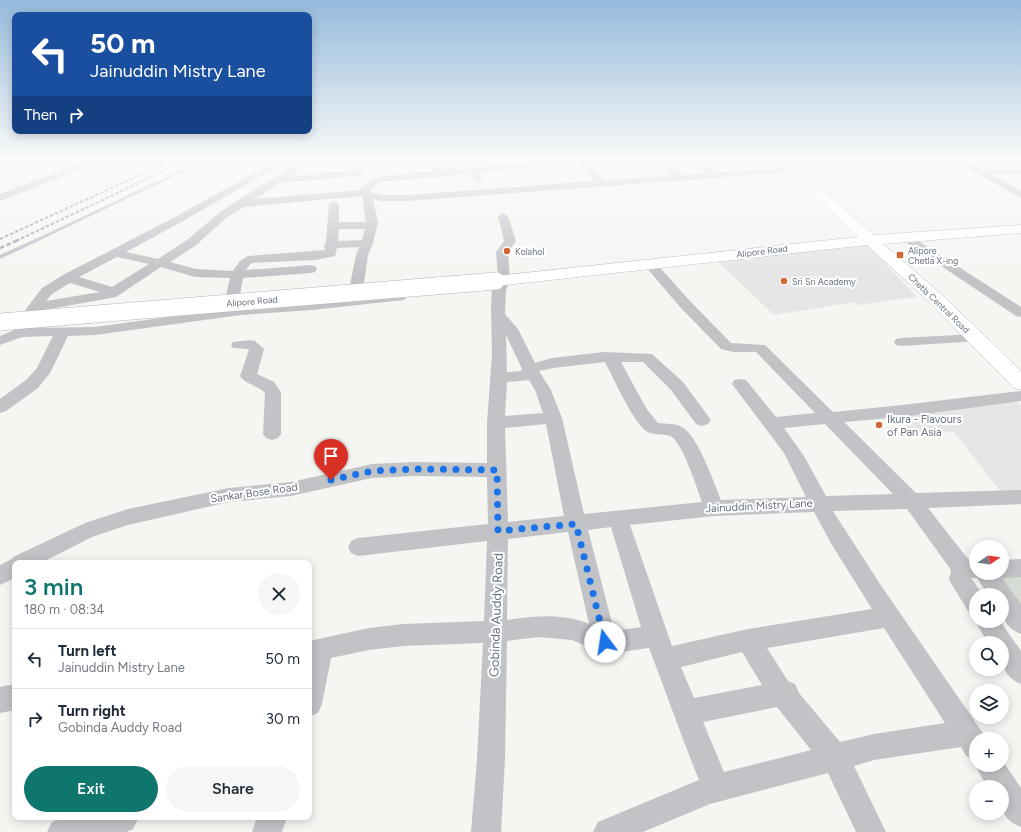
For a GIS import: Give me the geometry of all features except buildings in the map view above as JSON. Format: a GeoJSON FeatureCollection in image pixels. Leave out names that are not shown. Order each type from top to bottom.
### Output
{"type":"FeatureCollection","features":[{"type":"Feature","properties":{"kind":"main road","name":"Chetla Central Road"},"geometry":{"type":"LineString","coordinates":[[827,199],[933,296],[1021,383]]}},
{"type":"Feature","properties":{"kind":"main road","name":"Alipore Road"},"geometry":{"type":"LineString","coordinates":[[0,322],[499,282],[870,240],[1021,229]]}},
{"type":"Feature","properties":{"kind":"main road","name":"Alipore Road"},"geometry":{"type":"LineString","coordinates":[[0,315],[232,300],[356,290],[499,282]]}},
{"type":"Feature","properties":{"kind":"street"},"geometry":{"type":"LineString","coordinates":[[20,333],[30,313],[47,291],[68,278],[214,199]]}},
{"type":"Feature","properties":{"kind":"street"},"geometry":{"type":"LineString","coordinates":[[36,307],[111,294],[191,243],[222,216],[247,199]]}},
{"type":"Feature","properties":{"kind":"street"},"geometry":{"type":"LineString","coordinates":[[239,204],[304,199]]}},
{"type":"Feature","properties":{"kind":"street"},"geometry":{"type":"LineString","coordinates":[[356,290],[362,255],[367,243],[371,225],[365,199]]}},
{"type":"Feature","properties":{"kind":"street"},"geometry":{"type":"LineString","coordinates":[[232,300],[237,275],[248,260],[315,256],[331,252],[330,245],[334,204]]}},
{"type":"Feature","properties":{"kind":"street","name":"Gobinda Auddy Road"},"geometry":{"type":"LineString","coordinates":[[486,832],[491,759],[498,531],[496,423],[499,378],[499,282],[502,252],[510,242],[503,216]]}},
{"type":"Feature","properties":{"kind":"street"},"geometry":{"type":"LineString","coordinates":[[333,226],[371,225]]}},
{"type":"Feature","properties":{"kind":"street"},"geometry":{"type":"LineString","coordinates":[[905,237],[1021,313]]}},
{"type":"Feature","properties":{"kind":"street"},"geometry":{"type":"LineString","coordinates":[[330,245],[367,243]]}},
{"type":"Feature","properties":{"kind":"street"},"geometry":{"type":"LineString","coordinates":[[116,253],[195,273],[237,275],[312,269]]}},
{"type":"Feature","properties":{"kind":"street"},"geometry":{"type":"LineString","coordinates":[[650,264],[685,304],[726,346],[733,348],[760,348],[912,501],[969,569],[960,580],[969,594]]}},
{"type":"Feature","properties":{"kind":"street"},"geometry":{"type":"LineString","coordinates":[[68,278],[114,292]]}},
{"type":"Feature","properties":{"kind":"street"},"geometry":{"type":"LineString","coordinates":[[0,341],[20,333],[62,333],[124,328],[160,321],[241,311],[312,306],[458,291],[499,282]]}},
{"type":"Feature","properties":{"kind":"street"},"geometry":{"type":"LineString","coordinates":[[499,316],[511,329],[530,369],[543,390],[553,418],[576,524],[605,642]]}},
{"type":"Feature","properties":{"kind":"street"},"geometry":{"type":"LineString","coordinates":[[0,407],[32,384],[44,370],[62,333]]}},
{"type":"Feature","properties":{"kind":"street"},"geometry":{"type":"LineString","coordinates":[[901,342],[975,338]]}},
{"type":"Feature","properties":{"kind":"street"},"geometry":{"type":"LineString","coordinates":[[238,345],[250,344],[257,349],[248,376],[268,386],[273,392],[272,434]]}},
{"type":"Feature","properties":{"kind":"street"},"geometry":{"type":"LineString","coordinates":[[499,378],[526,376],[530,369],[552,363],[599,357],[648,357],[678,386],[702,420]]}},
{"type":"Feature","properties":{"kind":"street"},"geometry":{"type":"LineString","coordinates":[[611,358],[639,411],[652,428],[675,430],[682,435],[690,448],[714,508]]}},
{"type":"Feature","properties":{"kind":"street"},"geometry":{"type":"LineString","coordinates":[[740,384],[783,439],[803,471],[818,504],[837,536],[888,617],[969,735]]}},
{"type":"Feature","properties":{"kind":"street"},"geometry":{"type":"LineString","coordinates":[[771,423],[902,411],[1021,396]]}},
{"type":"Feature","properties":{"kind":"street"},"geometry":{"type":"LineString","coordinates":[[496,423],[553,418]]}},
{"type":"Feature","properties":{"kind":"street","name":"Sankar Bose Road"},"geometry":{"type":"LineString","coordinates":[[27,560],[85,531],[128,517],[229,495],[291,489],[372,471],[414,469],[497,470]]}},
{"type":"Feature","properties":{"kind":"street","name":"Jainuddin Mistry Lane"},"geometry":{"type":"LineString","coordinates":[[358,547],[714,508],[1021,496]]}},
{"type":"Feature","properties":{"kind":"street"},"geometry":{"type":"LineString","coordinates":[[618,518],[656,636],[687,712],[694,735],[717,788]]}},
{"type":"Feature","properties":{"kind":"street"},"geometry":{"type":"LineString","coordinates":[[1009,569],[1021,568]]}},
{"type":"Feature","properties":{"kind":"street"},"geometry":{"type":"LineString","coordinates":[[0,576],[12,569]]}},
{"type":"Feature","properties":{"kind":"street"},"geometry":{"type":"LineString","coordinates":[[1009,606],[1021,624]]}},
{"type":"Feature","properties":{"kind":"street"},"geometry":{"type":"LineString","coordinates":[[666,659],[748,640],[888,617]]}},
{"type":"Feature","properties":{"kind":"street"},"geometry":{"type":"LineString","coordinates":[[312,678],[315,651],[369,639],[495,632],[538,626],[574,629],[605,642],[656,636]]}},
{"type":"Feature","properties":{"kind":"street"},"geometry":{"type":"LineString","coordinates":[[748,640],[780,691],[835,757],[871,832]]}},
{"type":"Feature","properties":{"kind":"street"},"geometry":{"type":"LineString","coordinates":[[1009,654],[1021,672]]}},
{"type":"Feature","properties":{"kind":"street"},"geometry":{"type":"LineString","coordinates":[[687,712],[786,693],[780,691]]}},
{"type":"Feature","properties":{"kind":"street"},"geometry":{"type":"LineString","coordinates":[[0,700],[12,698]]}},
{"type":"Feature","properties":{"kind":"street"},"geometry":{"type":"LineString","coordinates":[[608,832],[709,790],[835,757],[874,747],[969,739]]}},
{"type":"Feature","properties":{"kind":"street"},"geometry":{"type":"LineString","coordinates":[[994,772],[1021,814]]}},
{"type":"Feature","properties":{"kind":"street"},"geometry":{"type":"LineString","coordinates":[[62,832],[68,820]]}},
{"type":"Feature","properties":{"kind":"street"},"geometry":{"type":"LineString","coordinates":[[62,832],[123,820]]}},
{"type":"Feature","properties":{"kind":"street"},"geometry":{"type":"LineString","coordinates":[[267,832],[271,820]]}},
{"type":"Feature","properties":{"kind":"shaded area"},"geometry":{"type":"Polygon","coordinates":[[[865,242],[917,297],[857,305],[854,302],[774,315],[715,259],[865,242]]]}},
{"type":"Feature","properties":{"kind":"shaded area"},"geometry":{"type":"Polygon","coordinates":[[[1018,402],[1021,405],[1021,491],[1001,492],[954,432],[911,431],[898,414],[1018,402]]]}},
{"type":"Feature","properties":{"kind":"shaded area"},"geometry":{"type":"Polygon","coordinates":[[[1021,572],[1021,618],[1009,601],[1009,588],[1000,588],[994,580],[1009,580],[1009,573],[1021,572]]]}},
{"type":"Feature","properties":{"kind":"waterway"},"geometry":{"type":"LineString","coordinates":[[35,241],[124,199]]}},
{"type":"Feature","properties":{"kind":"waterway"},"geometry":{"type":"LineString","coordinates":[[0,257],[37,240]]}},
{"type":"Feature","properties":{"kind":"railway"},"geometry":{"type":"LineString","coordinates":[[0,239],[88,199]]}},
{"type":"Feature","properties":{"kind":"railway"},"geometry":{"type":"LineString","coordinates":[[16,241],[105,199]]}},
{"type":"Feature","properties":{"kind":"railway"},"geometry":{"type":"LineString","coordinates":[[0,248],[18,240]]}},
{"type":"Feature","properties":{"kind":"place","name":"Kolahol"},"geometry":{"type":"Point","coordinates":[507,251]}},
{"type":"Feature","properties":{"kind":"place","name":"Alipore Chetla X-ing"},"geometry":{"type":"Point","coordinates":[900,255]}},
{"type":"Feature","properties":{"kind":"place","name":"Sri Sri Academy"},"geometry":{"type":"Point","coordinates":[784,281]}},
{"type":"Feature","properties":{"kind":"place","name":"Ikura - Flavours of Pan Asia"},"geometry":{"type":"Point","coordinates":[879,425]}},
{"type":"Feature","properties":{"kind":"route"},"geometry":{"type":"LineString","coordinates":[[331,480],[372,471],[414,469],[497,470],[498,531],[576,524],[605,642]]}}]}
